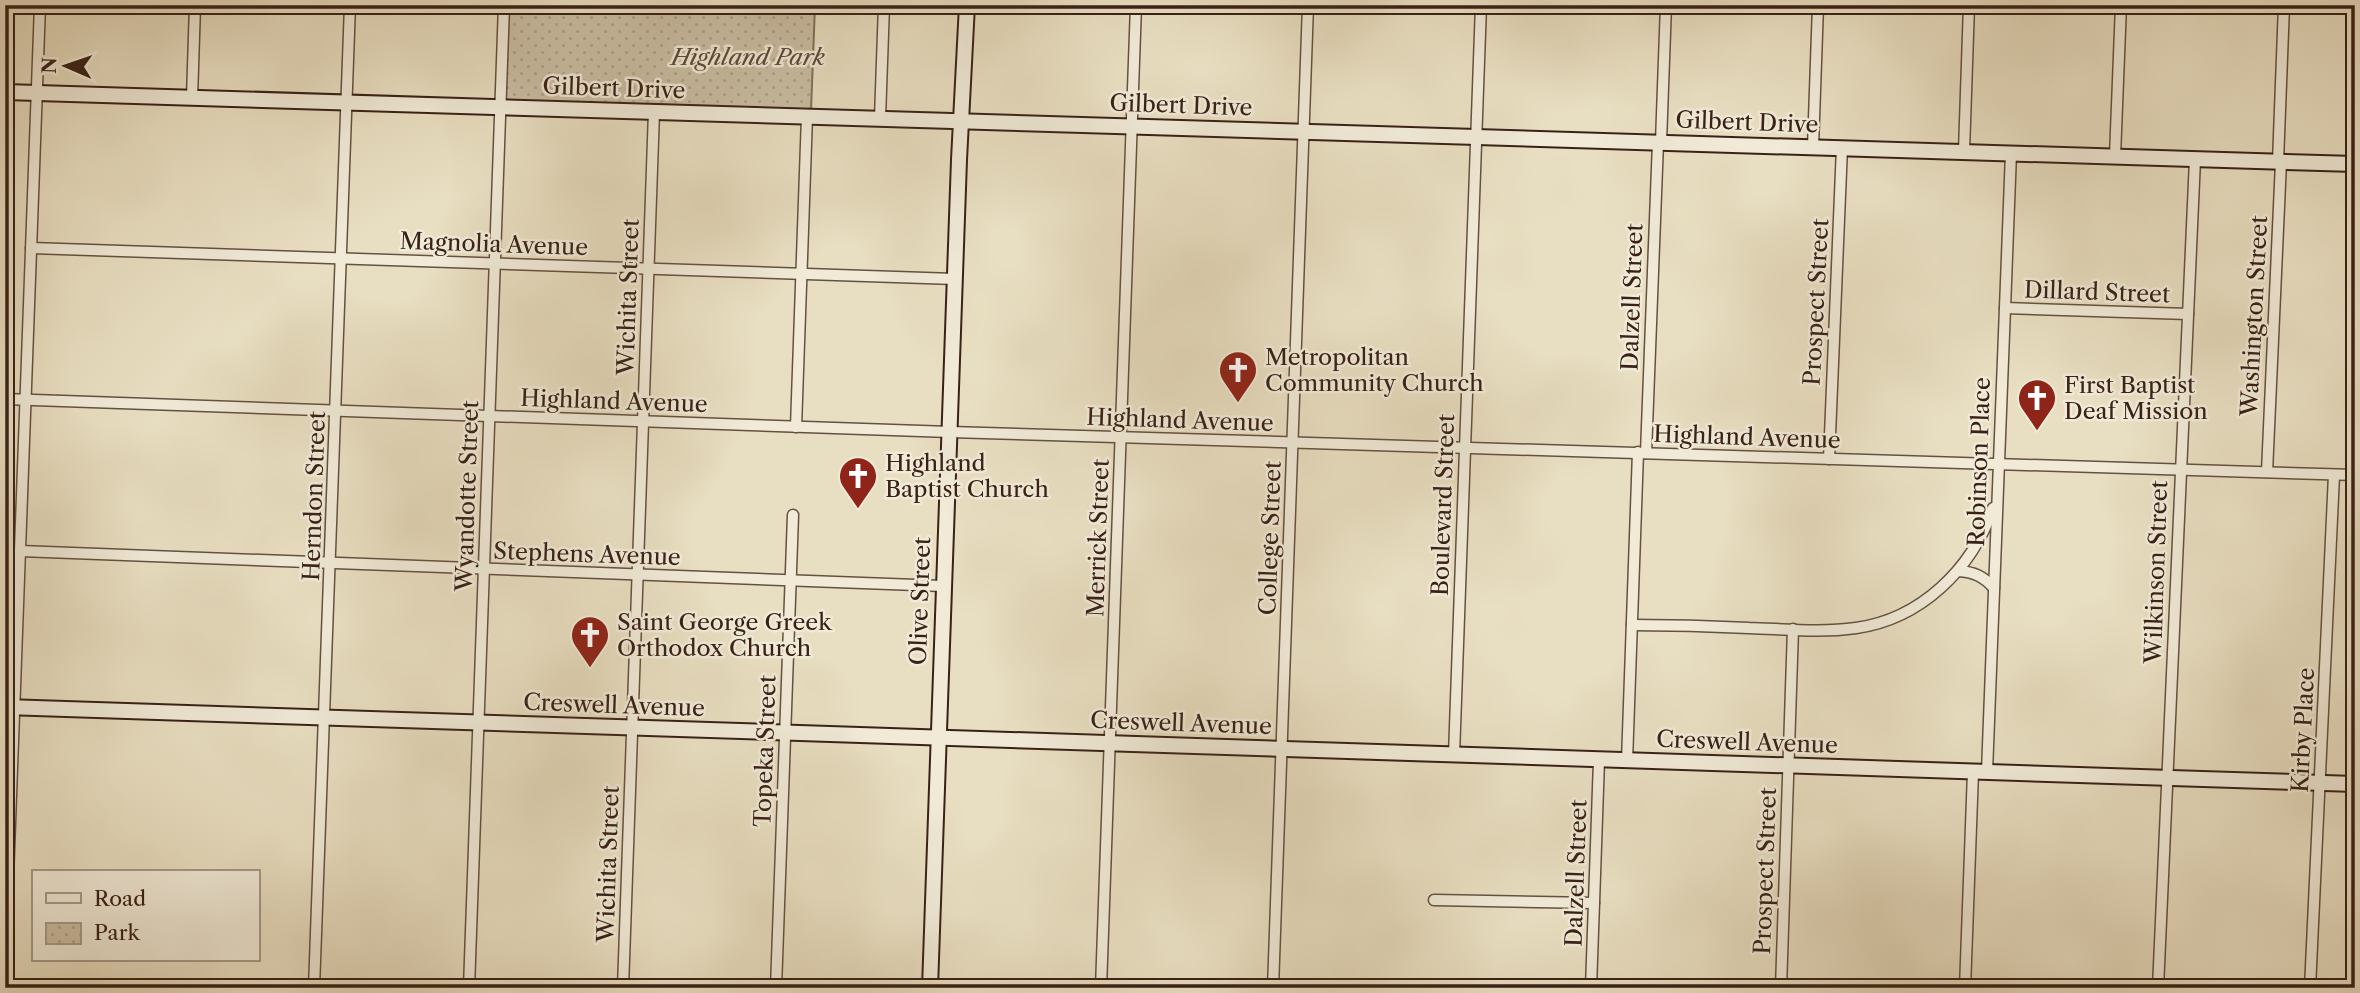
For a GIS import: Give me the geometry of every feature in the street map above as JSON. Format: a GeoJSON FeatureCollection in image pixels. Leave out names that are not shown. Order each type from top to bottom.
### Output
{"type":"FeatureCollection","features":[{"type":"Feature","properties":{"kind":"street"},"geometry":{"type":"LineString","coordinates":[[5,959],[10,707],[20,551],[40,5]]}},
{"type":"Feature","properties":{"kind":"street"},"geometry":{"type":"LineString","coordinates":[[192,98],[195,5]]}},
{"type":"Feature","properties":{"kind":"street","name":"Herndon Street"},"geometry":{"type":"LineString","coordinates":[[314,988],[350,5]]}},
{"type":"Feature","properties":{"kind":"street","name":"Wyandotte Street"},"geometry":{"type":"LineString","coordinates":[[470,988],[503,5]]}},
{"type":"Feature","properties":{"kind":"street"},"geometry":{"type":"LineString","coordinates":[[880,118],[884,5]]}},
{"type":"Feature","properties":{"kind":"street","name":"Olive Street"},"geometry":{"type":"LineString","coordinates":[[930,988],[943,586],[967,5]]}},
{"type":"Feature","properties":{"kind":"street","name":"Merrick Street"},"geometry":{"type":"LineString","coordinates":[[1101,988],[1136,5]]}},
{"type":"Feature","properties":{"kind":"street","name":"College Street"},"geometry":{"type":"LineString","coordinates":[[1273,988],[1308,5]]}},
{"type":"Feature","properties":{"kind":"street","name":"Boulevard Street"},"geometry":{"type":"LineString","coordinates":[[1454,755],[1480,5]]}},
{"type":"Feature","properties":{"kind":"street","name":"Dalzell Street"},"geometry":{"type":"LineString","coordinates":[[1627,761],[1666,5]]}},
{"type":"Feature","properties":{"kind":"street"},"geometry":{"type":"LineString","coordinates":[[1813,147],[1818,5]]}},
{"type":"Feature","properties":{"kind":"street"},"geometry":{"type":"LineString","coordinates":[[1964,151],[1969,5]]}},
{"type":"Feature","properties":{"kind":"street"},"geometry":{"type":"LineString","coordinates":[[2115,156],[2121,5]]}},
{"type":"Feature","properties":{"kind":"street","name":"Washington Street"},"geometry":{"type":"LineString","coordinates":[[2267,472],[2284,5]]}},
{"type":"Feature","properties":{"kind":"street","name":"Gilbert Drive"},"geometry":{"type":"LineString","coordinates":[[5,92],[2355,164]]}},
{"type":"Feature","properties":{"kind":"street","name":"Wichita Street"},"geometry":{"type":"LineString","coordinates":[[623,988],[654,112]]}},
{"type":"Feature","properties":{"kind":"street"},"geometry":{"type":"LineString","coordinates":[[796,427],[807,116]]}},
{"type":"Feature","properties":{"kind":"street","name":"Prospect Street"},"geometry":{"type":"LineString","coordinates":[[1829,459],[1842,148]]}},
{"type":"Feature","properties":{"kind":"street","name":"Robinson Place"},"geometry":{"type":"LineString","coordinates":[[1965,988],[1994,587],[2011,153]]}},
{"type":"Feature","properties":{"kind":"street","name":"Wilkinson Street"},"geometry":{"type":"LineString","coordinates":[[2158,988],[2195,159]]}},
{"type":"Feature","properties":{"kind":"street","name":"Magnolia Avenue"},"geometry":{"type":"LineString","coordinates":[[32,248],[955,279]]}},
{"type":"Feature","properties":{"kind":"street","name":"Dillard Street"},"geometry":{"type":"LineString","coordinates":[[2005,308],[2188,314]]}},
{"type":"Feature","properties":{"kind":"street","name":"Highland Avenue"},"geometry":{"type":"LineString","coordinates":[[5,399],[1121,438],[2355,475]]}},
{"type":"Feature","properties":{"kind":"street","name":"Kirby Place"},"geometry":{"type":"LineString","coordinates":[[2311,988],[2334,475]]}},
{"type":"Feature","properties":{"kind":"street"},"geometry":{"type":"LineString","coordinates":[[1632,625],[1841,629],[1883,622],[1917,606],[1944,586],[1958,571],[1981,537],[1997,496]]}},
{"type":"Feature","properties":{"kind":"street","name":"Topeka Street"},"geometry":{"type":"LineString","coordinates":[[776,988],[793,516]]}},
{"type":"Feature","properties":{"kind":"street","name":"Stephens Avenue"},"geometry":{"type":"LineString","coordinates":[[20,551],[943,586]]}},
{"type":"Feature","properties":{"kind":"street"},"geometry":{"type":"LineString","coordinates":[[1958,571],[1971,572],[1985,578],[1994,587]]}},
{"type":"Feature","properties":{"kind":"street","name":"Prospect Street"},"geometry":{"type":"LineString","coordinates":[[1781,988],[1793,629]]}},
{"type":"Feature","properties":{"kind":"street","name":"Creswell Avenue"},"geometry":{"type":"LineString","coordinates":[[10,707],[2355,784]]}},
{"type":"Feature","properties":{"kind":"street","name":"Dalzell Street"},"geometry":{"type":"LineString","coordinates":[[1591,988],[1599,760]]}},
{"type":"Feature","properties":{"kind":"street"},"geometry":{"type":"LineString","coordinates":[[1434,900],[1594,903]]}},
{"type":"Feature","properties":{"kind":"green space","name":"Highland Park"},"geometry":{"type":"Polygon","coordinates":[[[507,5],[815,5],[811,111],[504,101],[507,5]]]}},
{"type":"Feature","properties":{"kind":"place","name":"Metropolitan Community Church"},"geometry":{"type":"Point","coordinates":[1238,404]}},
{"type":"Feature","properties":{"kind":"place","name":"First Baptist Deaf Mission"},"geometry":{"type":"Point","coordinates":[2037,432]}},
{"type":"Feature","properties":{"kind":"place","name":"Highland Baptist Church"},"geometry":{"type":"Point","coordinates":[858,510]}},
{"type":"Feature","properties":{"kind":"place","name":"Saint George Greek Orthodox Church"},"geometry":{"type":"Point","coordinates":[590,669]}}]}
